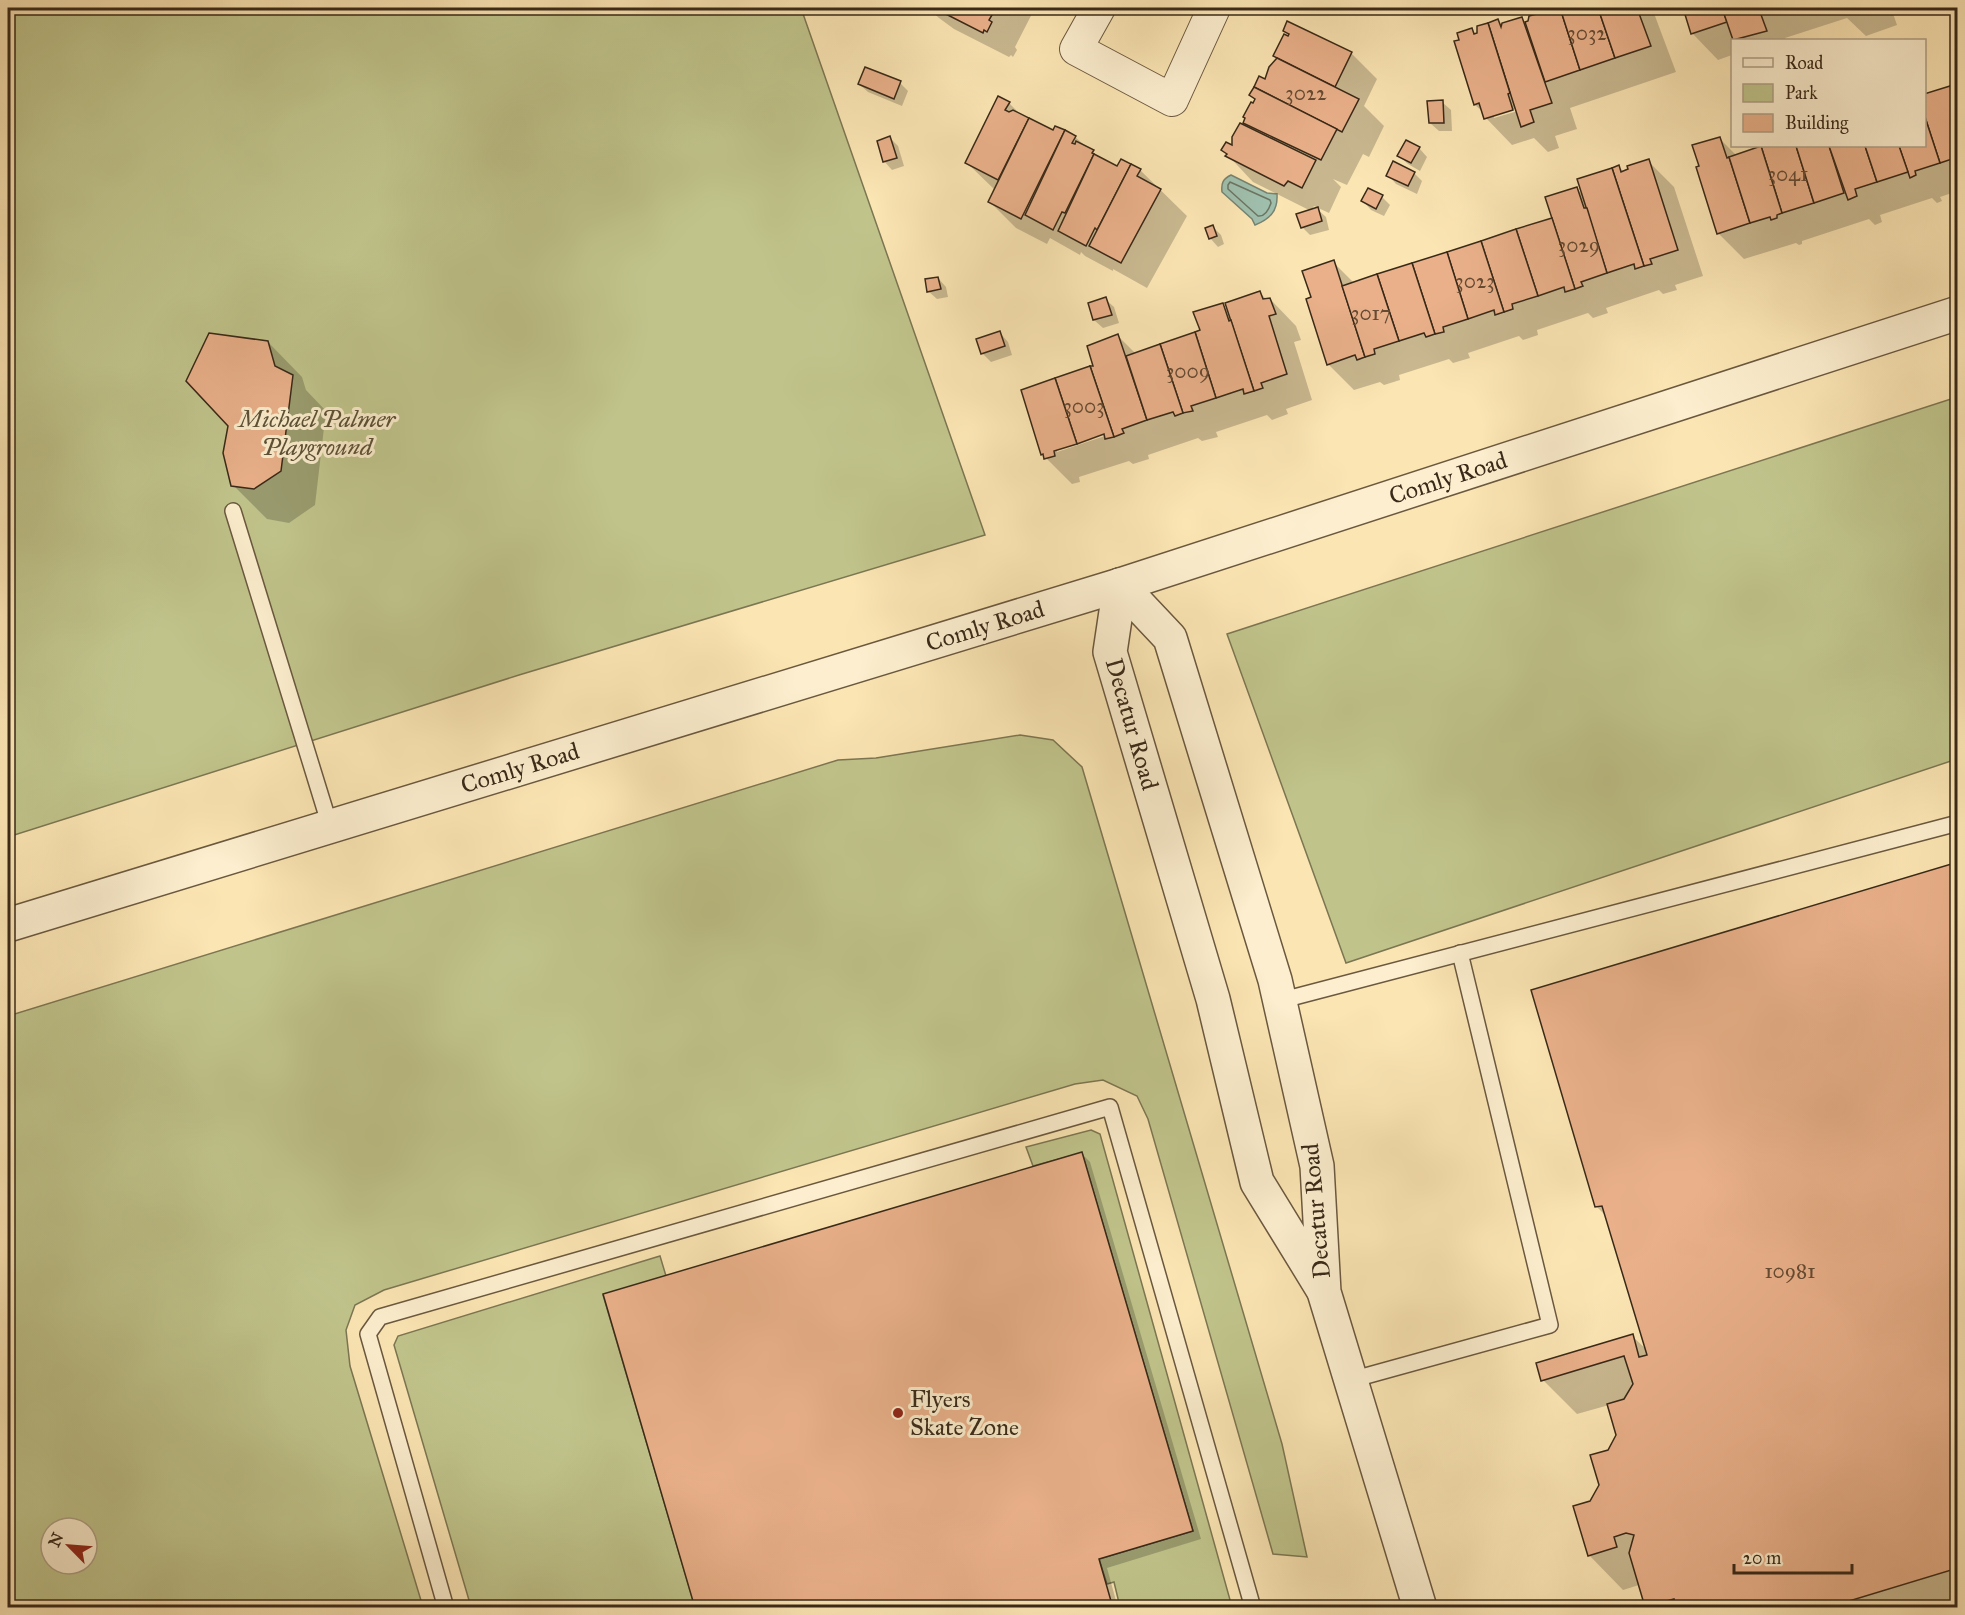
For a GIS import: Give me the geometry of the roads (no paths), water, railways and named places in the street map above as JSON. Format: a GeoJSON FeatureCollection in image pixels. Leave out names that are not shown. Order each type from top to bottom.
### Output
{"type":"FeatureCollection","features":[{"type":"Feature","properties":{"kind":"street"},"geometry":{"type":"LineString","coordinates":[[1099,8],[1076,48],[1172,100],[1214,8]]}},
{"type":"Feature","properties":{"kind":"street","name":"Comly Road"},"geometry":{"type":"LineString","coordinates":[[8,925],[1120,585],[1958,313]]}},
{"type":"Feature","properties":{"kind":"street","name":"Decatur Road"},"geometry":{"type":"LineString","coordinates":[[1120,585],[1170,638],[1275,980],[1317,1166],[1324,1292],[1418,1607]]}},
{"type":"Feature","properties":{"kind":"street","name":"Decatur Road"},"geometry":{"type":"LineString","coordinates":[[1120,585],[1110,652],[1212,999],[1257,1182],[1324,1292]]}},
{"type":"Feature","properties":{"kind":"lane"},"geometry":{"type":"LineString","coordinates":[[234,511],[330,826]]}},
{"type":"Feature","properties":{"kind":"lane"},"geometry":{"type":"LineString","coordinates":[[1279,1001],[1958,823]]}},
{"type":"Feature","properties":{"kind":"lane"},"geometry":{"type":"LineString","coordinates":[[1350,1380],[1550,1325],[1461,953]]}},
{"type":"Feature","properties":{"kind":"lane"},"geometry":{"type":"LineString","coordinates":[[446,1608],[368,1334],[380,1317],[1110,1107],[1253,1608]]}},
{"type":"Feature","properties":{"kind":"water"},"geometry":{"type":"Polygon","coordinates":[[[1231,175],[1267,193],[1277,194],[1276,205],[1269,217],[1255,225],[1252,219],[1222,192],[1223,182],[1231,175]]]}},
{"type":"Feature","properties":{"kind":"place","name":"Flyers Skate Zone"},"geometry":{"type":"Point","coordinates":[898,1413]}},
{"type":"Feature","properties":{"kind":"park label","name":"Michael Palmer Playground"},"geometry":{"type":"Point","coordinates":[317,433]}}]}
